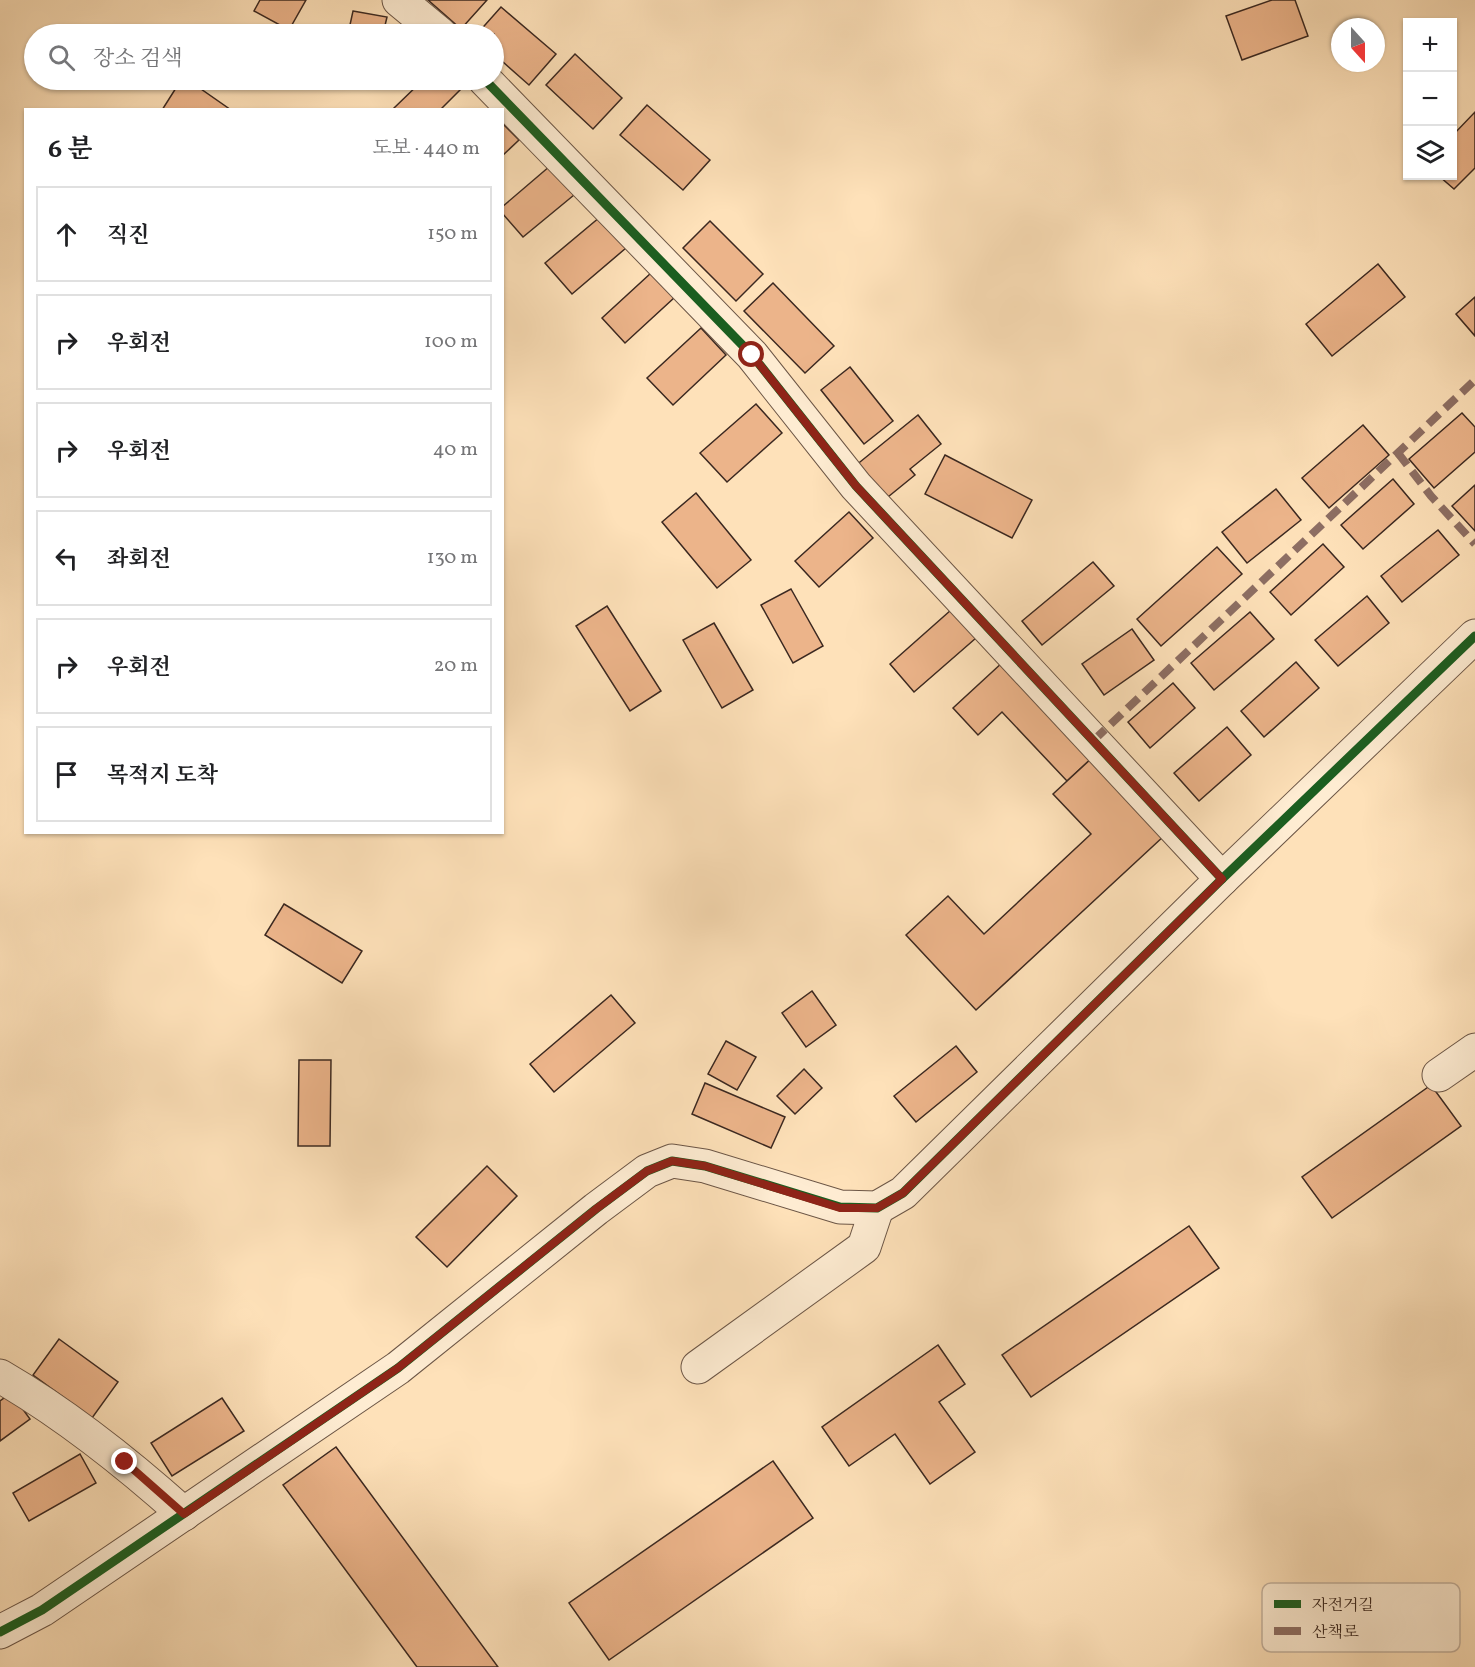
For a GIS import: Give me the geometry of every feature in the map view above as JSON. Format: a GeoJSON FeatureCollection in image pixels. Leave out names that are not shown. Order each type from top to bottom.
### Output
{"type":"FeatureCollection","features":[{"type":"Feature","properties":{"kind":"street"},"geometry":{"type":"LineString","coordinates":[[399,0],[428,24]]}},
{"type":"Feature","properties":{"kind":"street"},"geometry":{"type":"LineString","coordinates":[[495,90],[752,355],[856,486],[1222,879]]}},
{"type":"Feature","properties":{"kind":"street"},"geometry":{"type":"LineString","coordinates":[[0,1632],[42,1610],[398,1368],[596,1209],[647,1171],[672,1161],[705,1166],[840,1208],[877,1208],[903,1193],[1222,879],[1475,636]]}},
{"type":"Feature","properties":{"kind":"street"},"geometry":{"type":"LineString","coordinates":[[1439,1076],[1475,1050]]}},
{"type":"Feature","properties":{"kind":"street"},"geometry":{"type":"LineString","coordinates":[[698,1367],[864,1247],[877,1208]]}},
{"type":"Feature","properties":{"kind":"street"},"geometry":{"type":"LineString","coordinates":[[0,1376],[45,1402],[125,1462],[184,1514]]}},
{"type":"Feature","properties":{"kind":"building"},"geometry":{"type":"Polygon","coordinates":[[[260,0],[306,0],[292,24],[278,24],[254,11],[260,0]]]}},
{"type":"Feature","properties":{"kind":"building"},"geometry":{"type":"Polygon","coordinates":[[[428,0],[487,0],[465,24],[455,24],[428,0]]]}},
{"type":"Feature","properties":{"kind":"building"},"geometry":{"type":"Polygon","coordinates":[[[1272,0],[1295,0],[1308,36],[1242,60],[1226,16],[1272,0]]]}},
{"type":"Feature","properties":{"kind":"building"},"geometry":{"type":"Polygon","coordinates":[[[501,7],[556,54],[529,85],[504,63],[504,24],[486,24],[501,7]]]}},
{"type":"Feature","properties":{"kind":"building"},"geometry":{"type":"Polygon","coordinates":[[[353,11],[387,17],[385,24],[350,24],[353,11]]]}},
{"type":"Feature","properties":{"kind":"building"},"geometry":{"type":"Polygon","coordinates":[[[575,54],[622,98],[593,129],[546,85],[575,54]]]}},
{"type":"Feature","properties":{"kind":"building"},"geometry":{"type":"Polygon","coordinates":[[[175,90],[202,90],[228,108],[163,108],[175,90]]]}},
{"type":"Feature","properties":{"kind":"building"},"geometry":{"type":"Polygon","coordinates":[[[413,90],[460,90],[442,108],[394,108],[413,90]]]}},
{"type":"Feature","properties":{"kind":"building"},"geometry":{"type":"Polygon","coordinates":[[[647,105],[710,160],[683,190],[620,135],[647,105]]]}},
{"type":"Feature","properties":{"kind":"building"},"geometry":{"type":"Polygon","coordinates":[[[1475,112],[1475,168],[1454,189],[1444,180],[1457,180],[1457,131],[1475,112]]]}},
{"type":"Feature","properties":{"kind":"building"},"geometry":{"type":"Polygon","coordinates":[[[504,125],[519,140],[504,154],[504,125]]]}},
{"type":"Feature","properties":{"kind":"building"},"geometry":{"type":"Polygon","coordinates":[[[550,166],[574,195],[523,237],[504,215],[504,205],[550,166]]]}},
{"type":"Feature","properties":{"kind":"building"},"geometry":{"type":"Polygon","coordinates":[[[600,217],[626,248],[572,294],[545,263],[600,217]]]}},
{"type":"Feature","properties":{"kind":"building"},"geometry":{"type":"Polygon","coordinates":[[[710,221],[763,274],[736,301],[683,248],[710,221]]]}},
{"type":"Feature","properties":{"kind":"building"},"geometry":{"type":"Polygon","coordinates":[[[1378,264],[1405,297],[1332,356],[1306,324],[1378,264]]]}},
{"type":"Feature","properties":{"kind":"building"},"geometry":{"type":"Polygon","coordinates":[[[651,273],[675,297],[625,343],[602,318],[651,273]]]}},
{"type":"Feature","properties":{"kind":"building"},"geometry":{"type":"Polygon","coordinates":[[[773,283],[834,346],[805,373],[744,311],[773,283]]]}},
{"type":"Feature","properties":{"kind":"building"},"geometry":{"type":"Polygon","coordinates":[[[1475,297],[1475,336],[1456,314],[1475,297]]]}},
{"type":"Feature","properties":{"kind":"building"},"geometry":{"type":"Polygon","coordinates":[[[701,328],[726,355],[673,405],[647,378],[701,328]]]}},
{"type":"Feature","properties":{"kind":"building"},"geometry":{"type":"Polygon","coordinates":[[[850,367],[893,421],[864,444],[821,390],[850,367]]]}},
{"type":"Feature","properties":{"kind":"building"},"geometry":{"type":"Polygon","coordinates":[[[756,404],[782,433],[727,482],[700,453],[756,404]]]}},
{"type":"Feature","properties":{"kind":"building"},"geometry":{"type":"Polygon","coordinates":[[[1462,413],[1475,427],[1475,452],[1434,488],[1409,459],[1462,413]]]}},
{"type":"Feature","properties":{"kind":"building"},"geometry":{"type":"Polygon","coordinates":[[[918,415],[941,444],[910,469],[915,475],[883,501],[855,466],[918,415]]]}},
{"type":"Feature","properties":{"kind":"building"},"geometry":{"type":"Polygon","coordinates":[[[1363,425],[1389,455],[1329,508],[1302,478],[1363,425]]]}},
{"type":"Feature","properties":{"kind":"building"},"geometry":{"type":"Polygon","coordinates":[[[945,455],[1032,500],[1012,538],[925,494],[945,455]]]}},
{"type":"Feature","properties":{"kind":"building"},"geometry":{"type":"Polygon","coordinates":[[[1393,479],[1414,504],[1363,549],[1341,525],[1393,479]]]}},
{"type":"Feature","properties":{"kind":"building"},"geometry":{"type":"Polygon","coordinates":[[[1475,485],[1475,531],[1452,506],[1475,485]]]}},
{"type":"Feature","properties":{"kind":"building"},"geometry":{"type":"Polygon","coordinates":[[[1276,489],[1301,520],[1247,563],[1222,532],[1276,489]]]}},
{"type":"Feature","properties":{"kind":"building"},"geometry":{"type":"Polygon","coordinates":[[[696,493],[751,560],[717,588],[662,522],[696,493]]]}},
{"type":"Feature","properties":{"kind":"building"},"geometry":{"type":"Polygon","coordinates":[[[849,512],[873,538],[819,587],[795,561],[849,512]]]}},
{"type":"Feature","properties":{"kind":"building"},"geometry":{"type":"Polygon","coordinates":[[[1438,530],[1459,555],[1402,602],[1381,576],[1438,530]]]}},
{"type":"Feature","properties":{"kind":"building"},"geometry":{"type":"Polygon","coordinates":[[[1323,544],[1344,567],[1291,615],[1270,592],[1323,544]]]}},
{"type":"Feature","properties":{"kind":"building"},"geometry":{"type":"Polygon","coordinates":[[[1217,547],[1242,574],[1161,646],[1137,619],[1217,547]]]}},
{"type":"Feature","properties":{"kind":"building"},"geometry":{"type":"Polygon","coordinates":[[[1093,562],[1114,586],[1042,645],[1022,621],[1093,562]]]}},
{"type":"Feature","properties":{"kind":"building"},"geometry":{"type":"Polygon","coordinates":[[[791,589],[823,646],[793,663],[761,605],[791,589]]]}},
{"type":"Feature","properties":{"kind":"building"},"geometry":{"type":"Polygon","coordinates":[[[1367,596],[1389,623],[1338,666],[1315,640],[1367,596]]]}},
{"type":"Feature","properties":{"kind":"building"},"geometry":{"type":"Polygon","coordinates":[[[607,606],[661,691],[630,711],[576,626],[607,606]]]}},
{"type":"Feature","properties":{"kind":"building"},"geometry":{"type":"Polygon","coordinates":[[[951,610],[976,638],[914,692],[890,664],[951,610]]]}},
{"type":"Feature","properties":{"kind":"building"},"geometry":{"type":"Polygon","coordinates":[[[1250,612],[1274,639],[1214,690],[1191,663],[1250,612]]]}},
{"type":"Feature","properties":{"kind":"building"},"geometry":{"type":"Polygon","coordinates":[[[714,623],[753,690],[722,708],[683,640],[714,623]]]}},
{"type":"Feature","properties":{"kind":"building"},"geometry":{"type":"Polygon","coordinates":[[[1132,629],[1154,660],[1104,695],[1082,664],[1132,629]]]}},
{"type":"Feature","properties":{"kind":"building"},"geometry":{"type":"Polygon","coordinates":[[[1004,661],[1093,757],[1067,781],[1002,712],[978,735],[953,708],[1004,661]]]}},
{"type":"Feature","properties":{"kind":"building"},"geometry":{"type":"Polygon","coordinates":[[[1296,662],[1319,688],[1264,737],[1241,711],[1296,662]]]}},
{"type":"Feature","properties":{"kind":"building"},"geometry":{"type":"Polygon","coordinates":[[[1173,683],[1195,708],[1150,748],[1128,722],[1173,683]]]}},
{"type":"Feature","properties":{"kind":"building"},"geometry":{"type":"Polygon","coordinates":[[[1227,727],[1251,755],[1199,801],[1174,773],[1227,727]]]}},
{"type":"Feature","properties":{"kind":"building"},"geometry":{"type":"Polygon","coordinates":[[[1093,757],[1165,835],[976,1010],[906,935],[948,896],[984,934],[1091,834],[1053,794],[1093,757]]]}},
{"type":"Feature","properties":{"kind":"building"},"geometry":{"type":"Polygon","coordinates":[[[284,904],[362,951],[342,983],[265,935],[284,904]]]}},
{"type":"Feature","properties":{"kind":"building"},"geometry":{"type":"Polygon","coordinates":[[[812,991],[836,1025],[806,1047],[782,1013],[812,991]]]}},
{"type":"Feature","properties":{"kind":"building"},"geometry":{"type":"Polygon","coordinates":[[[611,995],[635,1023],[554,1092],[530,1064],[611,995]]]}},
{"type":"Feature","properties":{"kind":"building"},"geometry":{"type":"Polygon","coordinates":[[[726,1041],[756,1057],[737,1090],[708,1074],[726,1041]]]}},
{"type":"Feature","properties":{"kind":"building"},"geometry":{"type":"Polygon","coordinates":[[[956,1046],[977,1072],[916,1122],[894,1096],[956,1046]]]}},
{"type":"Feature","properties":{"kind":"building"},"geometry":{"type":"Polygon","coordinates":[[[299,1060],[331,1060],[330,1146],[298,1146],[299,1060]]]}},
{"type":"Feature","properties":{"kind":"building"},"geometry":{"type":"Polygon","coordinates":[[[804,1069],[822,1088],[795,1114],[777,1096],[804,1069]]]}},
{"type":"Feature","properties":{"kind":"building"},"geometry":{"type":"Polygon","coordinates":[[[705,1083],[785,1117],[771,1148],[692,1114],[705,1083]]]}},
{"type":"Feature","properties":{"kind":"building"},"geometry":{"type":"Polygon","coordinates":[[[1431,1085],[1461,1126],[1332,1218],[1302,1177],[1431,1085]]]}},
{"type":"Feature","properties":{"kind":"building"},"geometry":{"type":"Polygon","coordinates":[[[487,1166],[517,1196],[447,1267],[416,1237],[487,1166]]]}},
{"type":"Feature","properties":{"kind":"building"},"geometry":{"type":"Polygon","coordinates":[[[1189,1226],[1219,1268],[1031,1397],[1002,1355],[1189,1226]]]}},
{"type":"Feature","properties":{"kind":"building"},"geometry":{"type":"Polygon","coordinates":[[[59,1339],[118,1382],[92,1418],[33,1375],[59,1339]]]}},
{"type":"Feature","properties":{"kind":"building"},"geometry":{"type":"Polygon","coordinates":[[[938,1345],[965,1384],[939,1402],[975,1452],[930,1484],[895,1434],[849,1466],[822,1427],[938,1345]]]}},
{"type":"Feature","properties":{"kind":"building"},"geometry":{"type":"Polygon","coordinates":[[[11,1393],[30,1419],[0,1441],[0,1401],[11,1393]]]}},
{"type":"Feature","properties":{"kind":"building"},"geometry":{"type":"Polygon","coordinates":[[[222,1398],[244,1431],[172,1476],[151,1443],[222,1398]]]}},
{"type":"Feature","properties":{"kind":"building"},"geometry":{"type":"Polygon","coordinates":[[[336,1447],[498,1667],[417,1667],[283,1485],[336,1447]]]}},
{"type":"Feature","properties":{"kind":"building"},"geometry":{"type":"Polygon","coordinates":[[[80,1454],[96,1483],[29,1521],[13,1493],[80,1454]]]}},
{"type":"Feature","properties":{"kind":"building"},"geometry":{"type":"Polygon","coordinates":[[[773,1461],[813,1518],[609,1660],[569,1603],[773,1461]]]}},
{"type":"Feature","properties":{"kind":"marked path"},"geometry":{"type":"LineString","coordinates":[[1094,740],[1475,380]]}},
{"type":"Feature","properties":{"kind":"marked path"},"geometry":{"type":"LineString","coordinates":[[1398,453],[1431,496],[1475,544]]}},
{"type":"Feature","properties":{"kind":"cycle path"},"geometry":{"type":"LineString","coordinates":[[495,90],[752,355],[856,486],[1222,879]]}},
{"type":"Feature","properties":{"kind":"cycle path"},"geometry":{"type":"LineString","coordinates":[[0,1632],[42,1610],[398,1368],[596,1209],[647,1171],[672,1161],[705,1166],[840,1207],[877,1208],[903,1193],[1222,879],[1475,636]]}},
{"type":"Feature","properties":{"kind":"route"},"geometry":{"type":"LineString","coordinates":[[125,1462],[184,1514],[398,1368],[596,1209],[647,1171],[672,1161],[705,1166],[840,1208],[877,1208],[903,1193],[1222,879],[856,486],[752,355]]}}]}
